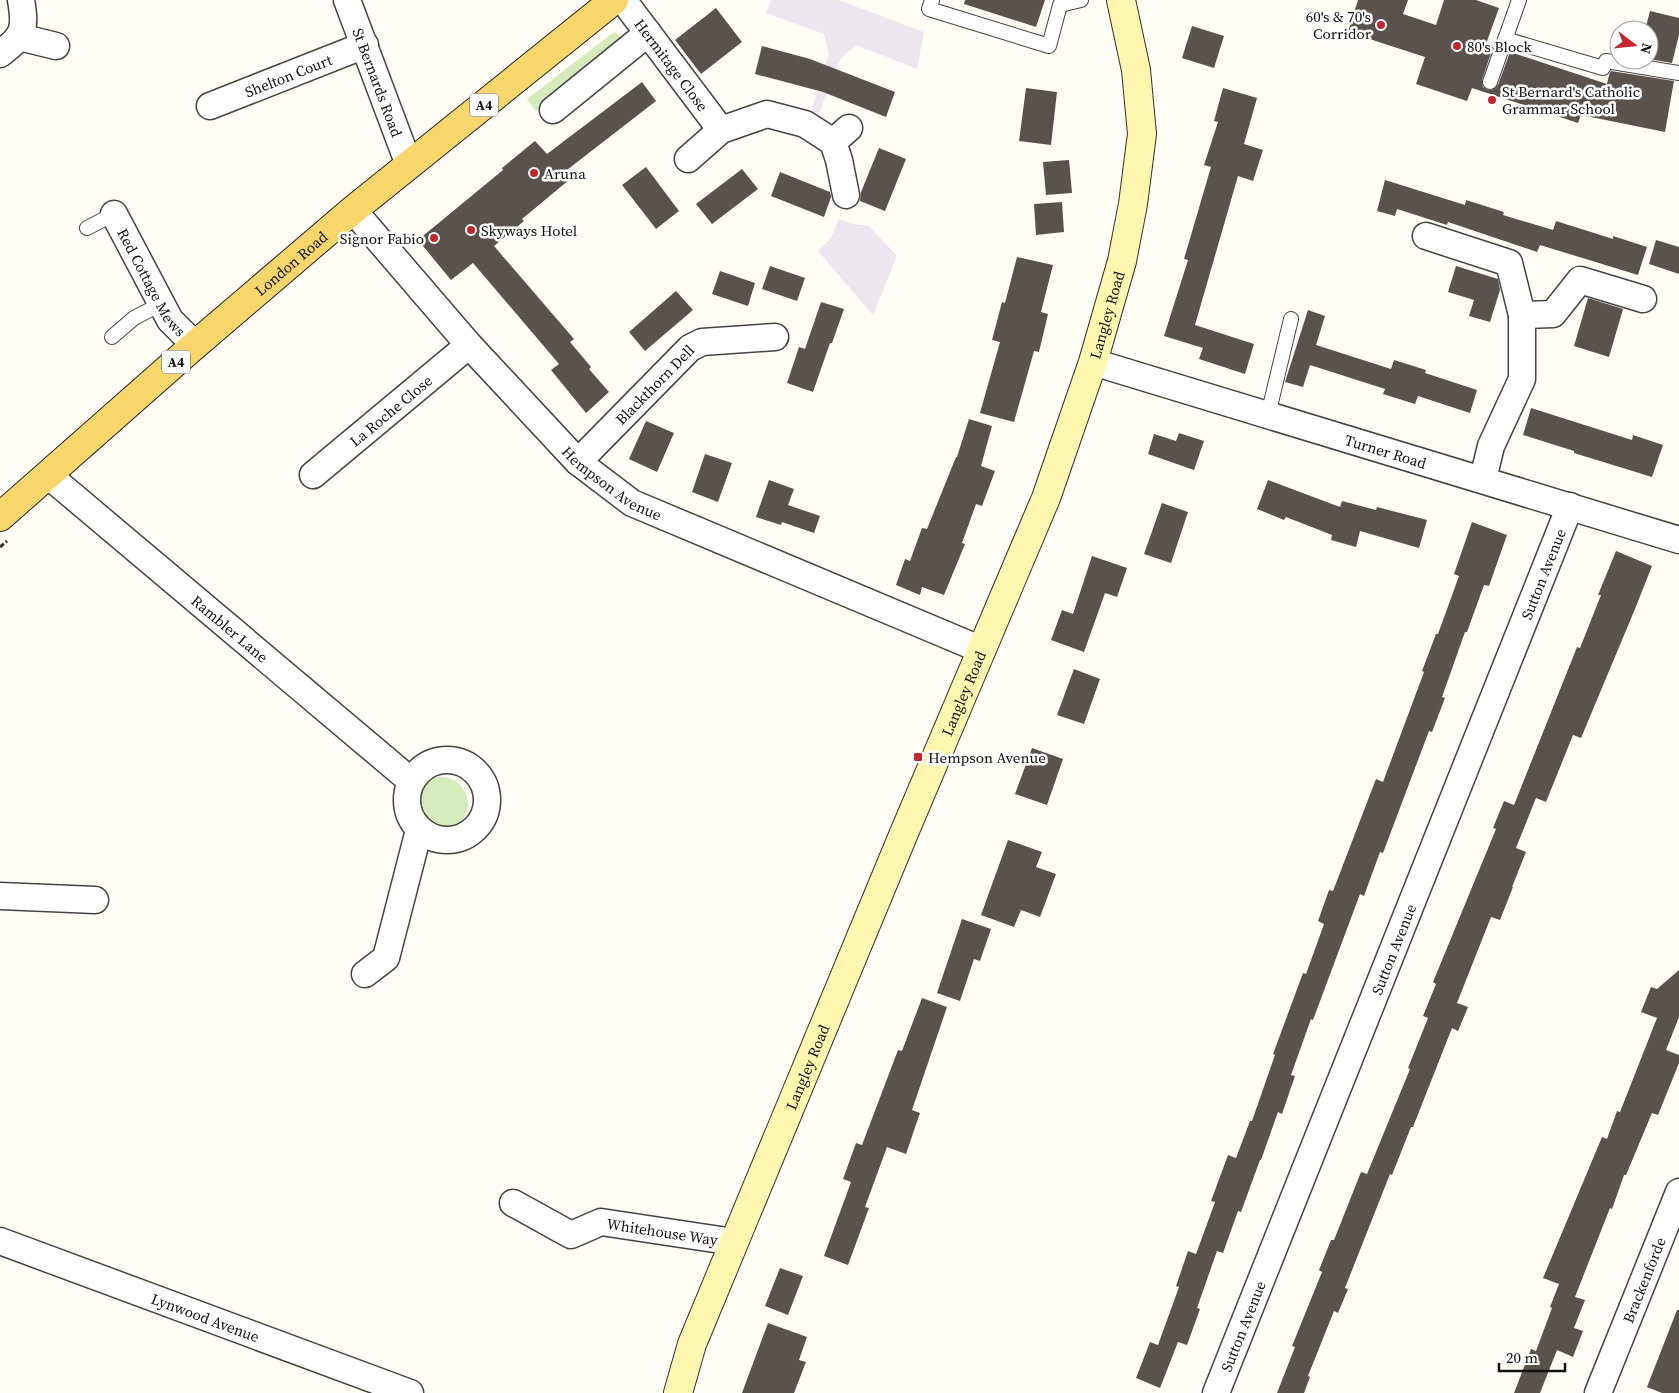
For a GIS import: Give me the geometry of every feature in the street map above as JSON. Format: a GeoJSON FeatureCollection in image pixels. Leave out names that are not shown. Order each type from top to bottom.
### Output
{"type":"FeatureCollection","features":[{"type":"Feature","properties":{"kind":"main road","name":"London Road"},"geometry":{"type":"LineString","coordinates":[[0,517],[195,345],[353,210],[614,0]]}},
{"type":"Feature","properties":{"kind":"street"},"geometry":{"type":"LineString","coordinates":[[10,46],[24,24],[21,0]]}},
{"type":"Feature","properties":{"kind":"street","name":"St Bernards Road"},"geometry":{"type":"LineString","coordinates":[[347,0],[409,165]]}},
{"type":"Feature","properties":{"kind":"street","name":"Hermitage Close"},"geometry":{"type":"LineString","coordinates":[[623,0],[721,130]]}},
{"type":"Feature","properties":{"kind":"street","name":"Langley Road"},"geometry":{"type":"LineString","coordinates":[[678,1393],[692,1344],[1046,498],[1093,362],[1122,261],[1133,204],[1142,134],[1136,70],[1121,0]]}},
{"type":"Feature","properties":{"kind":"street"},"geometry":{"type":"LineString","coordinates":[[553,110],[648,33]]}},
{"type":"Feature","properties":{"kind":"street","name":"Shelton Court"},"geometry":{"type":"LineString","coordinates":[[210,106],[365,45]]}},
{"type":"Feature","properties":{"kind":"street"},"geometry":{"type":"LineString","coordinates":[[10,46],[56,46]]}},
{"type":"Feature","properties":{"kind":"street"},"geometry":{"type":"LineString","coordinates":[[688,159],[721,130],[768,114],[841,135],[840,160],[846,194]]}},
{"type":"Feature","properties":{"kind":"street","name":"Hempson Avenue"},"geometry":{"type":"LineString","coordinates":[[353,210],[469,345],[578,462],[632,503],[982,650]]}},
{"type":"Feature","properties":{"kind":"street","name":"Red Cottage Mews"},"geometry":{"type":"LineString","coordinates":[[114,214],[170,320],[195,345]]}},
{"type":"Feature","properties":{"kind":"street"},"geometry":{"type":"LineString","coordinates":[[1426,236],[1509,263],[1522,315],[1522,379],[1491,446],[1483,479]]}},
{"type":"Feature","properties":{"kind":"street"},"geometry":{"type":"LineString","coordinates":[[1522,315],[1553,314],[1580,280],[1643,299]]}},
{"type":"Feature","properties":{"kind":"street","name":"Blackthorn Dell"},"geometry":{"type":"LineString","coordinates":[[578,462],[690,348],[702,342],[775,337]]}},
{"type":"Feature","properties":{"kind":"street","name":"La Roche Close"},"geometry":{"type":"LineString","coordinates":[[313,475],[469,345]]}},
{"type":"Feature","properties":{"kind":"street","name":"Turner Road"},"geometry":{"type":"LineString","coordinates":[[1093,362],[1679,540]]}},
{"type":"Feature","properties":{"kind":"street","name":"Rambler Lane"},"geometry":{"type":"LineString","coordinates":[[48,475],[411,781]]}},
{"type":"Feature","properties":{"kind":"street","name":"Sutton Avenue"},"geometry":{"type":"LineString","coordinates":[[1216,1393],[1570,506]]}},
{"type":"Feature","properties":{"kind":"street"},"geometry":{"type":"LineString","coordinates":[[443,759],[456,760],[468,765],[479,774],[485,786],[488,800],[485,813],[479,825],[469,834],[457,839],[444,840],[430,837],[419,830],[410,817],[406,801],[411,781],[419,770],[430,762],[443,759]]}},
{"type":"Feature","properties":{"kind":"street"},"geometry":{"type":"LineString","coordinates":[[365,974],[386,958],[419,830]]}},
{"type":"Feature","properties":{"kind":"street"},"geometry":{"type":"LineString","coordinates":[[0,896],[94,900]]}},
{"type":"Feature","properties":{"kind":"street","name":"Brackenforde"},"geometry":{"type":"LineString","coordinates":[[1598,1393],[1679,1192]]}},
{"type":"Feature","properties":{"kind":"street","name":"Whitehouse Way"},"geometry":{"type":"LineString","coordinates":[[513,1203],[571,1235],[601,1222],[734,1242]]}},
{"type":"Feature","properties":{"kind":"street","name":"Lynwood Avenue"},"geometry":{"type":"LineString","coordinates":[[0,1241],[410,1393]]}},
{"type":"Feature","properties":{"kind":"lane"},"geometry":{"type":"LineString","coordinates":[[932,0],[929,10],[1049,46],[1060,5],[1081,0]]}},
{"type":"Feature","properties":{"kind":"lane"},"geometry":{"type":"LineString","coordinates":[[1490,82],[1519,0]]}},
{"type":"Feature","properties":{"kind":"lane"},"geometry":{"type":"LineString","coordinates":[[1505,39],[1603,68],[1606,61],[1679,73]]}},
{"type":"Feature","properties":{"kind":"lane"},"geometry":{"type":"LineString","coordinates":[[87,228],[114,214]]}},
{"type":"Feature","properties":{"kind":"lane"},"geometry":{"type":"LineString","coordinates":[[112,337],[134,318],[161,304]]}},
{"type":"Feature","properties":{"kind":"lane"},"geometry":{"type":"LineString","coordinates":[[1268,415],[1291,319]]}},
{"type":"Feature","properties":{"kind":"shaded area"},"geometry":{"type":"Polygon","coordinates":[[[771,0],[839,0],[924,32],[917,69],[856,45],[841,58],[818,115],[811,112],[829,54],[824,34],[766,13],[771,0]]]}},
{"type":"Feature","properties":{"kind":"shaded area"},"geometry":{"type":"Polygon","coordinates":[[[839,219],[853,224],[869,226],[897,256],[873,315],[818,251],[831,238],[839,219]]]}},
{"type":"Feature","properties":{"kind":"green space"},"geometry":{"type":"Polygon","coordinates":[[[614,32],[626,40],[536,111],[527,99],[614,32]]]}},
{"type":"Feature","properties":{"kind":"green space"},"geometry":{"type":"Polygon","coordinates":[[[436,777],[446,777],[456,781],[464,789],[468,804],[464,819],[456,827],[446,831],[436,831],[426,827],[418,819],[414,809],[414,799],[418,789],[426,781],[436,777]]]}},
{"type":"Feature","properties":{"kind":"building"},"geometry":{"type":"Polygon","coordinates":[[[965,0],[1045,0],[1036,27],[964,4],[965,0]]]}},
{"type":"Feature","properties":{"kind":"building"},"geometry":{"type":"Polygon","coordinates":[[[1358,0],[1408,0],[1403,14],[1436,25],[1444,0],[1476,0],[1499,8],[1486,44],[1493,47],[1482,80],[1483,87],[1488,90],[1492,90],[1498,85],[1510,52],[1607,84],[1611,71],[1674,81],[1665,132],[1581,115],[1578,123],[1472,88],[1467,101],[1416,84],[1425,57],[1348,32],[1358,0]]]}},
{"type":"Feature","properties":{"kind":"building"},"geometry":{"type":"Polygon","coordinates":[[[716,8],[742,42],[701,74],[675,40],[716,8]]]}},
{"type":"Feature","properties":{"kind":"building"},"geometry":{"type":"Polygon","coordinates":[[[1650,11],[1679,18],[1679,35],[1672,63],[1659,61],[1659,20],[1648,20],[1650,11]]]}},
{"type":"Feature","properties":{"kind":"building"},"geometry":{"type":"Polygon","coordinates":[[[1192,26],[1224,36],[1214,68],[1182,58],[1192,26]]]}},
{"type":"Feature","properties":{"kind":"building"},"geometry":{"type":"Polygon","coordinates":[[[762,46],[810,59],[895,92],[886,117],[823,92],[755,74],[762,46]]]}},
{"type":"Feature","properties":{"kind":"building"},"geometry":{"type":"Polygon","coordinates":[[[642,82],[656,101],[563,173],[569,180],[522,219],[524,221],[494,246],[574,339],[570,342],[591,367],[589,369],[609,392],[586,413],[551,370],[559,364],[473,263],[451,280],[418,240],[535,141],[547,154],[642,82]]]}},
{"type":"Feature","properties":{"kind":"building"},"geometry":{"type":"Polygon","coordinates":[[[1026,88],[1057,92],[1051,145],[1019,141],[1026,88]]]}},
{"type":"Feature","properties":{"kind":"building"},"geometry":{"type":"Polygon","coordinates":[[[1223,88],[1257,98],[1244,144],[1263,150],[1253,181],[1238,176],[1195,325],[1254,344],[1245,374],[1199,359],[1203,348],[1164,336],[1188,260],[1184,259],[1211,167],[1204,165],[1218,122],[1214,121],[1223,88]]]}},
{"type":"Feature","properties":{"kind":"building"},"geometry":{"type":"Polygon","coordinates":[[[879,148],[906,159],[885,211],[860,201],[861,192],[879,148]]]}},
{"type":"Feature","properties":{"kind":"building"},"geometry":{"type":"Polygon","coordinates":[[[1069,160],[1072,193],[1046,195],[1043,162],[1069,160]]]}},
{"type":"Feature","properties":{"kind":"building"},"geometry":{"type":"Polygon","coordinates":[[[646,167],[679,211],[656,229],[622,185],[646,167]]]}},
{"type":"Feature","properties":{"kind":"building"},"geometry":{"type":"Polygon","coordinates":[[[742,169],[758,189],[712,224],[696,204],[742,169]]]}},
{"type":"Feature","properties":{"kind":"building"},"geometry":{"type":"Polygon","coordinates":[[[780,172],[830,192],[831,197],[824,217],[771,196],[780,172]]]}},
{"type":"Feature","properties":{"kind":"building"},"geometry":{"type":"Polygon","coordinates":[[[1385,180],[1465,205],[1466,200],[1504,212],[1503,215],[1553,230],[1556,221],[1613,239],[1613,236],[1647,247],[1638,275],[1540,245],[1537,252],[1448,222],[1447,225],[1397,209],[1395,216],[1377,211],[1385,180]]]}},
{"type":"Feature","properties":{"kind":"building"},"geometry":{"type":"Polygon","coordinates":[[[1062,202],[1064,232],[1036,235],[1034,204],[1062,202]]]}},
{"type":"Feature","properties":{"kind":"building"},"geometry":{"type":"Polygon","coordinates":[[[1656,240],[1679,247],[1679,274],[1649,264],[1656,240]]]}},
{"type":"Feature","properties":{"kind":"building"},"geometry":{"type":"Polygon","coordinates":[[[1017,257],[1053,265],[1041,312],[1048,314],[1039,352],[1034,351],[1014,422],[980,413],[1000,342],[992,340],[1002,302],[1005,303],[1017,257]]]}},
{"type":"Feature","properties":{"kind":"building"},"geometry":{"type":"Polygon","coordinates":[[[770,266],[805,278],[797,301],[762,289],[770,266]]]}},
{"type":"Feature","properties":{"kind":"building"},"geometry":{"type":"Polygon","coordinates":[[[1456,266],[1498,279],[1500,290],[1490,322],[1469,316],[1474,300],[1448,292],[1456,266]]]}},
{"type":"Feature","properties":{"kind":"building"},"geometry":{"type":"Polygon","coordinates":[[[720,271],[755,283],[748,306],[712,294],[720,271]]]}},
{"type":"Feature","properties":{"kind":"building"},"geometry":{"type":"Polygon","coordinates":[[[676,291],[693,310],[645,351],[629,332],[676,291]]]}},
{"type":"Feature","properties":{"kind":"building"},"geometry":{"type":"Polygon","coordinates":[[[1588,298],[1623,309],[1609,357],[1574,346],[1588,298]]]}},
{"type":"Feature","properties":{"kind":"building"},"geometry":{"type":"Polygon","coordinates":[[[821,302],[844,309],[813,392],[787,383],[799,347],[805,349],[821,302]]]}},
{"type":"Feature","properties":{"kind":"building"},"geometry":{"type":"Polygon","coordinates":[[[1308,310],[1325,316],[1316,345],[1391,369],[1394,360],[1426,370],[1425,373],[1477,390],[1470,413],[1418,396],[1415,404],[1383,394],[1385,389],[1310,365],[1303,387],[1285,382],[1308,310]]]}},
{"type":"Feature","properties":{"kind":"building"},"geometry":{"type":"Polygon","coordinates":[[[1531,408],[1632,440],[1633,435],[1663,445],[1652,477],[1523,435],[1531,408]]]}},
{"type":"Feature","properties":{"kind":"building"},"geometry":{"type":"Polygon","coordinates":[[[969,419],[992,426],[981,466],[995,471],[982,506],[976,504],[962,543],[965,544],[944,595],[922,587],[920,595],[896,585],[905,559],[910,561],[922,528],[927,529],[957,457],[969,419]]]}},
{"type":"Feature","properties":{"kind":"building"},"geometry":{"type":"Polygon","coordinates":[[[646,421],[674,433],[657,472],[629,459],[646,421]]]}},
{"type":"Feature","properties":{"kind":"building"},"geometry":{"type":"Polygon","coordinates":[[[1179,433],[1204,441],[1194,470],[1148,454],[1154,434],[1176,441],[1179,433]]]}},
{"type":"Feature","properties":{"kind":"building"},"geometry":{"type":"Polygon","coordinates":[[[705,454],[732,463],[718,502],[692,492],[705,454]]]}},
{"type":"Feature","properties":{"kind":"building"},"geometry":{"type":"Polygon","coordinates":[[[769,480],[794,489],[788,505],[820,516],[814,533],[782,522],[781,525],[756,517],[769,480]]]}},
{"type":"Feature","properties":{"kind":"building"},"geometry":{"type":"Polygon","coordinates":[[[1268,480],[1340,507],[1342,501],[1376,510],[1377,507],[1427,520],[1419,548],[1360,531],[1356,547],[1331,540],[1332,535],[1286,517],[1284,520],[1257,509],[1268,480]]]}},
{"type":"Feature","properties":{"kind":"building"},"geometry":{"type":"Polygon","coordinates":[[[1162,503],[1188,512],[1171,563],[1144,554],[1162,503]]]}},
{"type":"Feature","properties":{"kind":"building"},"geometry":{"type":"Polygon","coordinates":[[[1472,522],[1507,535],[1489,586],[1484,585],[1467,632],[1465,632],[1442,697],[1445,698],[1432,732],[1429,731],[1383,853],[1380,852],[1364,896],[1360,894],[1291,1075],[1295,1076],[1282,1114],[1278,1112],[1241,1212],[1238,1211],[1223,1253],[1217,1251],[1197,1308],[1200,1309],[1187,1345],[1178,1342],[1160,1388],[1136,1378],[1150,1342],[1158,1345],[1179,1287],[1176,1286],[1188,1251],[1196,1254],[1215,1202],[1211,1201],[1228,1155],[1236,1158],[1250,1121],[1252,1121],[1275,1055],[1273,1054],[1303,973],[1306,974],[1324,924],[1318,921],[1329,890],[1333,891],[1376,779],[1383,782],[1424,672],[1422,671],[1459,576],[1454,574],[1472,522]]]}},
{"type":"Feature","properties":{"kind":"building"},"geometry":{"type":"Polygon","coordinates":[[[1616,551],[1652,566],[1635,609],[1581,738],[1573,735],[1546,802],[1536,798],[1516,848],[1526,852],[1513,887],[1500,920],[1491,917],[1457,1003],[1468,1007],[1458,1031],[1452,1028],[1413,1127],[1411,1127],[1392,1175],[1390,1174],[1345,1288],[1348,1289],[1338,1313],[1334,1311],[1308,1376],[1310,1377],[1304,1393],[1277,1393],[1295,1347],[1292,1346],[1322,1272],[1319,1270],[1331,1240],[1334,1240],[1361,1172],[1367,1174],[1410,1069],[1408,1068],[1428,1018],[1423,1016],[1436,984],[1433,982],[1496,829],[1493,828],[1504,801],[1514,805],[1577,647],[1580,648],[1601,595],[1598,595],[1616,551]]]}},
{"type":"Feature","properties":{"kind":"building"},"geometry":{"type":"Polygon","coordinates":[[[1092,556],[1127,568],[1117,597],[1105,593],[1084,652],[1051,640],[1062,610],[1073,614],[1092,556]]]}},
{"type":"Feature","properties":{"kind":"building"},"geometry":{"type":"Polygon","coordinates":[[[1074,669],[1100,679],[1084,724],[1057,715],[1074,669]]]}},
{"type":"Feature","properties":{"kind":"building"},"geometry":{"type":"Polygon","coordinates":[[[1032,748],[1063,759],[1047,805],[1015,794],[1032,748]]]}},
{"type":"Feature","properties":{"kind":"building"},"geometry":{"type":"Polygon","coordinates":[[[1008,840],[1042,852],[1036,867],[1056,874],[1040,917],[1021,910],[1014,927],[981,915],[1008,840]]]}},
{"type":"Feature","properties":{"kind":"building"},"geometry":{"type":"Polygon","coordinates":[[[962,919],[991,929],[980,961],[974,959],[960,1001],[937,993],[962,919]]]}},
{"type":"Feature","properties":{"kind":"building"},"geometry":{"type":"Polygon","coordinates":[[[1679,970],[1679,1017],[1666,1050],[1679,1055],[1679,1063],[1658,1115],[1652,1113],[1626,1175],[1624,1175],[1612,1209],[1610,1208],[1575,1297],[1585,1300],[1574,1328],[1583,1331],[1573,1357],[1557,1350],[1540,1393],[1514,1393],[1531,1349],[1536,1351],[1559,1284],[1543,1278],[1602,1137],[1607,1139],[1617,1111],[1620,1112],[1657,1018],[1641,1012],[1651,987],[1657,989],[1679,970]]]}},
{"type":"Feature","properties":{"kind":"building"},"geometry":{"type":"Polygon","coordinates":[[[922,998],[947,1007],[912,1110],[920,1113],[906,1154],[887,1147],[865,1207],[869,1208],[848,1265],[824,1256],[851,1182],[843,1179],[856,1143],[862,1145],[898,1050],[902,1051],[922,998]]]}},
{"type":"Feature","properties":{"kind":"building"},"geometry":{"type":"Polygon","coordinates":[[[780,1268],[803,1276],[788,1315],[765,1306],[780,1268]]]}},
{"type":"Feature","properties":{"kind":"building"},"geometry":{"type":"Polygon","coordinates":[[[1677,1310],[1679,1310],[1679,1393],[1662,1393],[1647,1387],[1677,1310]]]}},
{"type":"Feature","properties":{"kind":"building"},"geometry":{"type":"Polygon","coordinates":[[[768,1323],[807,1337],[799,1360],[806,1362],[794,1393],[742,1393],[768,1323]]]}},
{"type":"Feature","properties":{"kind":"place","name":"60's & 70's Corridor"},"geometry":{"type":"Point","coordinates":[1381,25]}},
{"type":"Feature","properties":{"kind":"place","name":"80's Block"},"geometry":{"type":"Point","coordinates":[1457,46]}},
{"type":"Feature","properties":{"kind":"place","name":"St Bernard's Catholic Grammar School"},"geometry":{"type":"Point","coordinates":[1492,100]}},
{"type":"Feature","properties":{"kind":"place","name":"Aruna"},"geometry":{"type":"Point","coordinates":[534,173]}},
{"type":"Feature","properties":{"kind":"place","name":"Skyways Hotel"},"geometry":{"type":"Point","coordinates":[471,230]}},
{"type":"Feature","properties":{"kind":"place","name":"Signor Fabio"},"geometry":{"type":"Point","coordinates":[434,238]}},
{"type":"Feature","properties":{"kind":"place","name":"Hempson Avenue"},"geometry":{"type":"Point","coordinates":[918,757]}}]}
